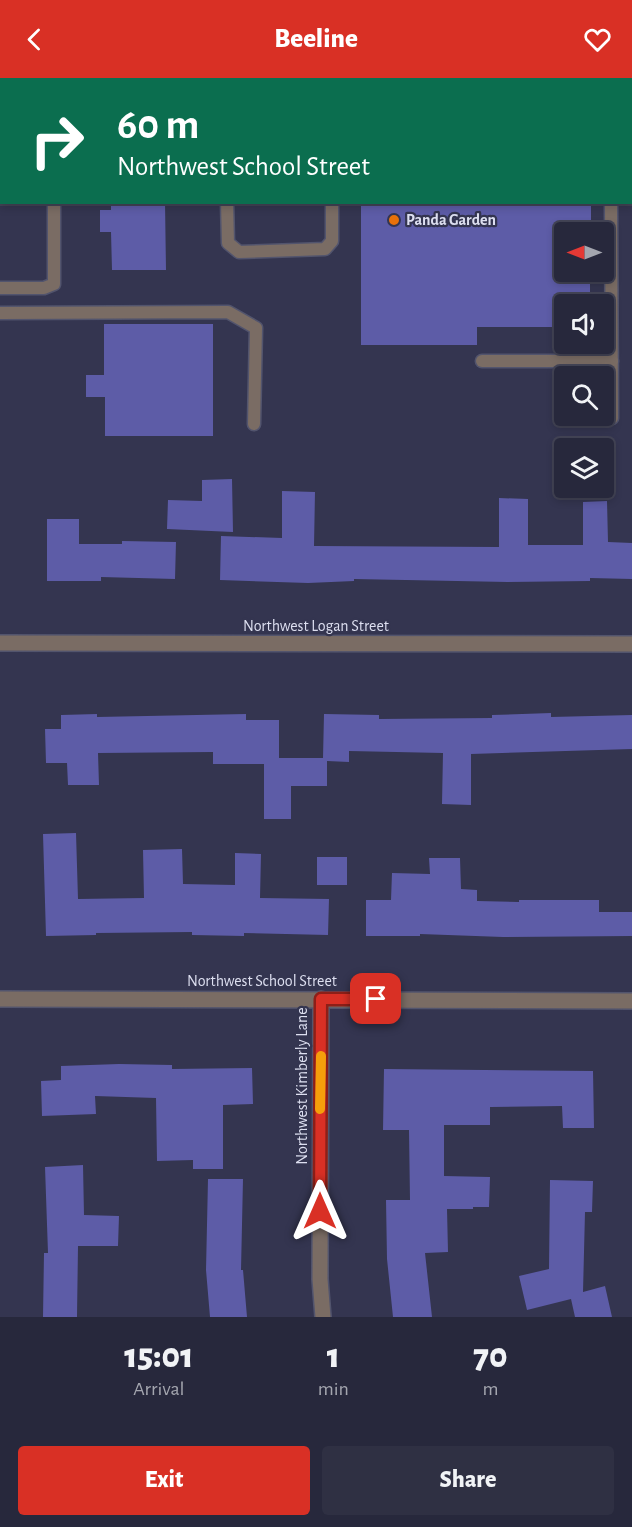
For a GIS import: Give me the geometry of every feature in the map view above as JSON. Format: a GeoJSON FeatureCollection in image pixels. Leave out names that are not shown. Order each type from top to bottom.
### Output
{"type":"FeatureCollection","features":[{"type":"Feature","properties":{"kind":"street","name":"Northwest Logan Street"},"geometry":{"type":"LineString","coordinates":[[0,643],[632,644]]}},
{"type":"Feature","properties":{"kind":"street","name":"Northwest School Street"},"geometry":{"type":"LineString","coordinates":[[0,999],[632,1001]]}},
{"type":"Feature","properties":{"kind":"street","name":"Northwest Kimberly Lane"},"geometry":{"type":"LineString","coordinates":[[321,999],[320,1279],[323,1317]]}},
{"type":"Feature","properties":{"kind":"lane"},"geometry":{"type":"LineString","coordinates":[[0,288],[44,288],[54,285],[54,204]]}},
{"type":"Feature","properties":{"kind":"lane"},"geometry":{"type":"LineString","coordinates":[[227,204],[228,243],[239,252],[325,249],[332,241],[332,204]]}},
{"type":"Feature","properties":{"kind":"lane"},"geometry":{"type":"LineString","coordinates":[[610,204],[612,366]]}},
{"type":"Feature","properties":{"kind":"lane"},"geometry":{"type":"LineString","coordinates":[[0,313],[228,312],[256,328],[254,424]]}},
{"type":"Feature","properties":{"kind":"lane"},"geometry":{"type":"LineString","coordinates":[[482,361],[612,361]]}},
{"type":"Feature","properties":{"kind":"building"},"geometry":{"type":"Polygon","coordinates":[[[111,204],[165,204],[166,270],[112,270],[111,232],[100,232],[100,210],[111,210],[111,204]]]}},
{"type":"Feature","properties":{"kind":"building"},"geometry":{"type":"Polygon","coordinates":[[[361,204],[591,204],[591,222],[554,222],[554,282],[590,282],[590,294],[554,294],[554,327],[477,327],[477,345],[361,345],[361,204]]]}},
{"type":"Feature","properties":{"kind":"building"},"geometry":{"type":"Polygon","coordinates":[[[104,324],[213,324],[213,436],[105,436],[105,397],[86,397],[86,375],[104,375],[104,324]]]}},
{"type":"Feature","properties":{"kind":"building"},"geometry":{"type":"Polygon","coordinates":[[[232,479],[233,532],[167,529],[168,500],[202,501],[202,480],[232,479]]]}},
{"type":"Feature","properties":{"kind":"building"},"geometry":{"type":"Polygon","coordinates":[[[282,491],[315,492],[314,546],[499,547],[499,498],[528,499],[528,545],[583,545],[583,502],[607,501],[608,542],[632,543],[632,579],[590,578],[590,581],[508,582],[354,579],[354,581],[308,583],[220,580],[221,536],[282,538],[282,491]]]}},
{"type":"Feature","properties":{"kind":"building"},"geometry":{"type":"Polygon","coordinates":[[[47,519],[79,519],[79,544],[122,544],[122,541],[176,542],[175,579],[101,577],[101,581],[47,581],[47,519]]]}},
{"type":"Feature","properties":{"kind":"building"},"geometry":{"type":"Polygon","coordinates":[[[551,713],[551,717],[632,715],[632,749],[471,754],[471,805],[442,804],[443,753],[349,751],[349,762],[327,761],[327,786],[291,786],[291,819],[264,819],[264,764],[213,764],[213,752],[98,753],[99,785],[68,785],[67,763],[46,763],[45,729],[61,729],[61,715],[97,714],[97,717],[246,714],[246,720],[279,720],[279,758],[323,758],[324,714],[379,715],[379,719],[492,718],[492,715],[551,713]]]}},
{"type":"Feature","properties":{"kind":"building"},"geometry":{"type":"Polygon","coordinates":[[[76,833],[78,899],[144,898],[143,850],[182,849],[183,884],[235,885],[235,853],[261,854],[260,898],[329,899],[328,935],[244,933],[244,936],[192,935],[192,932],[46,936],[43,834],[76,833]]]}},
{"type":"Feature","properties":{"kind":"building"},"geometry":{"type":"Polygon","coordinates":[[[317,857],[347,857],[347,885],[317,885],[317,857]]]}},
{"type":"Feature","properties":{"kind":"building"},"geometry":{"type":"Polygon","coordinates":[[[429,858],[460,858],[461,889],[477,890],[477,901],[599,900],[599,912],[632,912],[632,936],[503,937],[420,934],[420,936],[366,936],[366,900],[391,900],[392,873],[430,874],[429,858]]]}},
{"type":"Feature","properties":{"kind":"building"},"geometry":{"type":"Polygon","coordinates":[[[172,1065],[172,1069],[252,1068],[253,1104],[223,1105],[223,1169],[193,1169],[193,1160],[157,1161],[156,1098],[95,1096],[96,1114],[42,1116],[41,1081],[61,1080],[61,1066],[172,1065]]]}},
{"type":"Feature","properties":{"kind":"building"},"geometry":{"type":"Polygon","coordinates":[[[384,1069],[593,1071],[594,1128],[563,1128],[562,1106],[490,1107],[490,1125],[444,1125],[444,1176],[490,1177],[489,1207],[447,1209],[448,1252],[425,1253],[432,1317],[393,1317],[387,1259],[386,1200],[410,1200],[409,1130],[383,1130],[384,1069]]]}},
{"type":"Feature","properties":{"kind":"building"},"geometry":{"type":"Polygon","coordinates":[[[83,1165],[84,1215],[119,1216],[118,1246],[78,1246],[77,1317],[43,1317],[44,1253],[48,1253],[45,1167],[83,1165]]]}},
{"type":"Feature","properties":{"kind":"building"},"geometry":{"type":"Polygon","coordinates":[[[208,1179],[243,1179],[241,1270],[243,1270],[247,1317],[210,1317],[206,1270],[208,1179]]]}},
{"type":"Feature","properties":{"kind":"building"},"geometry":{"type":"Polygon","coordinates":[[[550,1180],[593,1181],[592,1212],[585,1212],[583,1292],[605,1286],[612,1317],[575,1317],[571,1299],[527,1310],[519,1276],[549,1269],[550,1180]]]}},
{"type":"Feature","properties":{"kind":"slow traffic"},"geometry":{"type":"LineString","coordinates":[[320,1109],[321,1056]]}},
{"type":"Feature","properties":{"kind":"place","name":"Panda Garden"},"geometry":{"type":"Point","coordinates":[394,220]}},
{"type":"Feature","properties":{"kind":"route"},"geometry":{"type":"LineString","coordinates":[[320,1211],[321,999],[376,999]]}}]}
